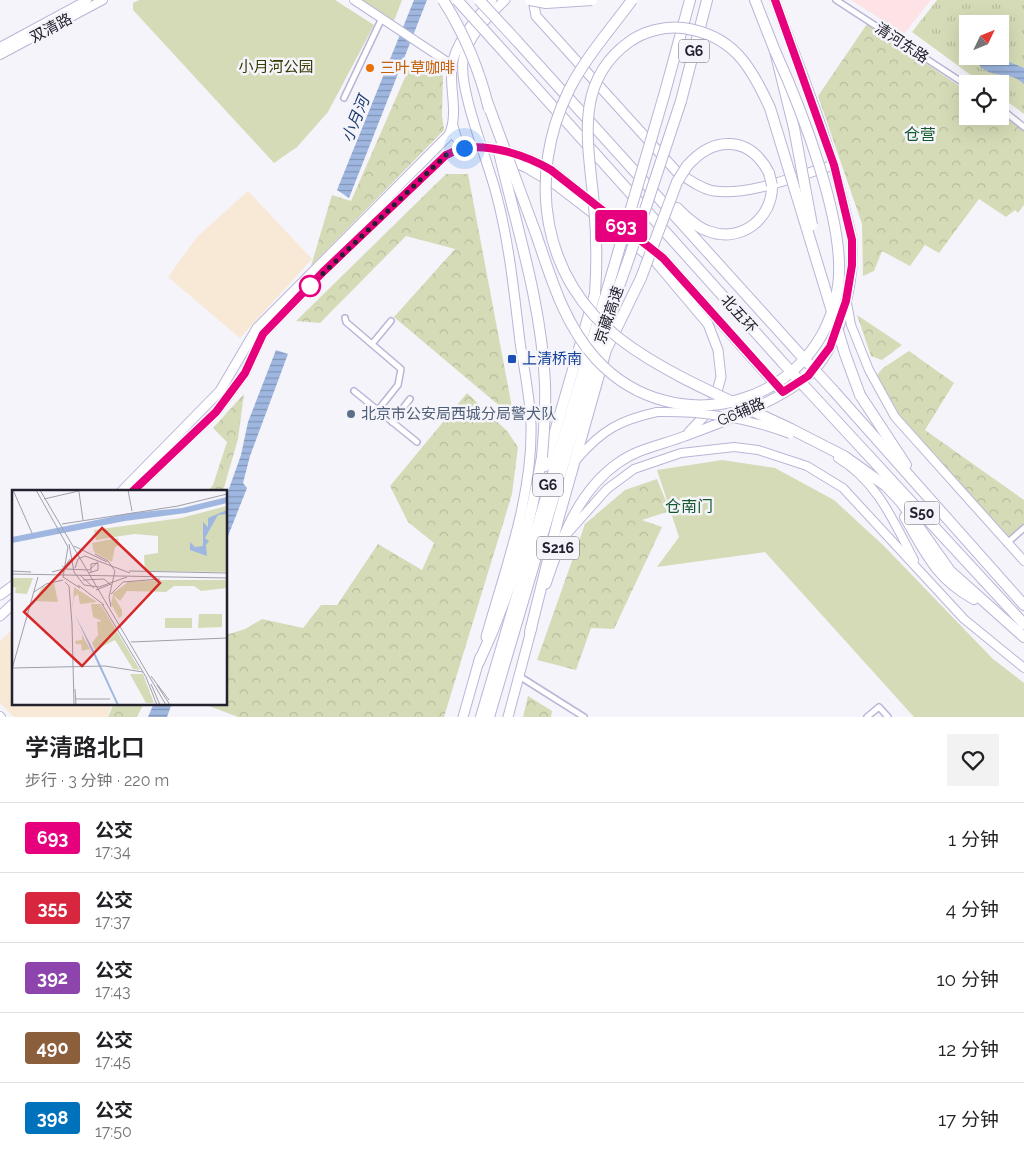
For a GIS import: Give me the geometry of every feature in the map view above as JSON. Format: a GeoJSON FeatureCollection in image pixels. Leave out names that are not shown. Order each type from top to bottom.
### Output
{"type":"FeatureCollection","features":[{"type":"Feature","properties":{"kind":"highway"},"geometry":{"type":"LineString","coordinates":[[443,0],[454,17],[471,55],[559,298],[574,330],[596,359],[633,389],[673,404],[697,406],[741,401],[762,393],[798,365],[812,348],[824,327],[838,286],[837,250],[830,207],[798,103],[755,0]]}},
{"type":"Feature","properties":{"kind":"highway","name":"北五环"},"geometry":{"type":"LineString","coordinates":[[457,0],[783,363],[1024,624]]}},
{"type":"Feature","properties":{"kind":"highway","name":"北五环"},"geometry":{"type":"LineString","coordinates":[[479,0],[608,140],[1024,605]]}},
{"type":"Feature","properties":{"kind":"highway"},"geometry":{"type":"LineString","coordinates":[[531,0],[546,3],[592,0]]}},
{"type":"Feature","properties":{"kind":"highway"},"geometry":{"type":"LineString","coordinates":[[632,0],[570,89],[557,119],[546,174],[546,202],[550,231],[559,261],[572,287],[593,315],[620,340],[676,373],[790,432],[844,456],[868,471],[898,505],[927,558],[942,578],[958,590],[987,606],[1024,637]]}},
{"type":"Feature","properties":{"kind":"highway","name":"京藏高速"},"geometry":{"type":"LineString","coordinates":[[481,717],[665,92],[690,0]]}},
{"type":"Feature","properties":{"kind":"highway","name":"京藏高速"},"geometry":{"type":"LineString","coordinates":[[489,717],[599,343],[681,101],[706,0]]}},
{"type":"Feature","properties":{"kind":"highway"},"geometry":{"type":"LineString","coordinates":[[479,662],[498,622],[595,294],[597,237],[588,142],[588,118],[592,94],[609,59],[637,36],[677,27],[700,30],[723,41],[741,57],[756,76],[770,108],[845,354],[860,395],[880,428],[935,507]]}},
{"type":"Feature","properties":{"kind":"highway"},"geometry":{"type":"LineString","coordinates":[[775,51],[794,128],[817,258]]}},
{"type":"Feature","properties":{"kind":"highway"},"geometry":{"type":"LineString","coordinates":[[488,104],[524,256],[542,350],[545,418],[542,457],[534,501]]}},
{"type":"Feature","properties":{"kind":"highway"},"geometry":{"type":"LineString","coordinates":[[530,632],[558,520],[606,350],[641,278],[677,182],[687,166],[699,153],[708,148],[730,144],[744,146],[753,151],[769,173],[772,185],[770,204],[760,220],[752,226],[730,234],[707,231],[679,210],[608,140]]}},
{"type":"Feature","properties":{"kind":"main road"},"geometry":{"type":"LineString","coordinates":[[464,148],[456,137],[453,126],[452,65],[468,31],[492,0]]}},
{"type":"Feature","properties":{"kind":"main road","name":"S216"},"geometry":{"type":"LineString","coordinates":[[463,717],[520,515],[529,468],[531,424],[512,280],[497,194],[465,84],[463,61],[471,41],[483,22],[505,0]]}},
{"type":"Feature","properties":{"kind":"main road"},"geometry":{"type":"LineString","coordinates":[[531,0],[536,16],[677,172],[695,184],[713,191],[748,189],[834,165]]}},
{"type":"Feature","properties":{"kind":"main road","name":"G6辅路"},"geometry":{"type":"LineString","coordinates":[[508,717],[530,632],[560,543],[574,513],[602,476],[619,462],[640,450],[683,437],[783,392],[808,376],[830,347],[846,301],[852,265],[852,240],[834,165],[776,1]]}},
{"type":"Feature","properties":{"kind":"main road"},"geometry":{"type":"LineString","coordinates":[[123,490],[220,391],[257,328],[444,141],[453,126]]}},
{"type":"Feature","properties":{"kind":"main road"},"geometry":{"type":"LineString","coordinates":[[135,490],[216,412],[245,373],[263,334],[323,272],[446,155],[464,148],[516,153],[536,160],[663,258],[783,392]]}},
{"type":"Feature","properties":{"kind":"main road"},"geometry":{"type":"LineString","coordinates":[[483,149],[527,168],[556,186],[655,261],[708,324],[718,350],[720,377],[716,396],[708,412],[683,437]]}},
{"type":"Feature","properties":{"kind":"main road"},"geometry":{"type":"LineString","coordinates":[[0,595],[12,586]]}},
{"type":"Feature","properties":{"kind":"main road"},"geometry":{"type":"LineString","coordinates":[[0,616],[12,605]]}},
{"type":"Feature","properties":{"kind":"street","name":"双清路"},"geometry":{"type":"LineString","coordinates":[[0,47],[88,0]]}},
{"type":"Feature","properties":{"kind":"street","name":"双清路"},"geometry":{"type":"LineString","coordinates":[[0,55],[103,0]]}},
{"type":"Feature","properties":{"kind":"street"},"geometry":{"type":"LineString","coordinates":[[354,0],[452,65]]}},
{"type":"Feature","properties":{"kind":"street","name":"清河东路"},"geometry":{"type":"LineString","coordinates":[[836,0],[959,80]]}},
{"type":"Feature","properties":{"kind":"street"},"geometry":{"type":"LineString","coordinates":[[344,98],[382,18]]}},
{"type":"Feature","properties":{"kind":"street"},"geometry":{"type":"LineString","coordinates":[[1009,115],[1024,127]]}},
{"type":"Feature","properties":{"kind":"street"},"geometry":{"type":"LineString","coordinates":[[846,301],[851,325],[865,361],[895,417],[1024,561]]}},
{"type":"Feature","properties":{"kind":"street"},"geometry":{"type":"LineString","coordinates":[[345,318],[346,322],[401,369],[398,385],[378,410]]}},
{"type":"Feature","properties":{"kind":"street"},"geometry":{"type":"LineString","coordinates":[[372,344],[391,321]]}},
{"type":"Feature","properties":{"kind":"street"},"geometry":{"type":"LineString","coordinates":[[354,391],[417,442]]}},
{"type":"Feature","properties":{"kind":"street"},"geometry":{"type":"LineString","coordinates":[[392,422],[410,399]]}},
{"type":"Feature","properties":{"kind":"street"},"geometry":{"type":"LineString","coordinates":[[575,460],[595,438],[613,426],[634,417],[657,412],[678,412],[745,421],[790,432],[841,460],[858,473],[887,508],[919,570]]}},
{"type":"Feature","properties":{"kind":"street"},"geometry":{"type":"LineString","coordinates":[[560,543],[607,489],[634,469],[681,453],[734,447],[758,450],[807,466],[843,488],[964,619],[1024,668]]}},
{"type":"Feature","properties":{"kind":"street"},"geometry":{"type":"LineString","coordinates":[[1007,543],[1024,528]]}},
{"type":"Feature","properties":{"kind":"street"},"geometry":{"type":"LineString","coordinates":[[519,676],[584,717]]}},
{"type":"Feature","properties":{"kind":"street"},"geometry":{"type":"LineString","coordinates":[[868,717],[878,707],[888,717]]}},
{"type":"Feature","properties":{"kind":"shaded area"},"geometry":{"type":"Polygon","coordinates":[[[851,0],[931,0],[904,34],[851,0]]]}},
{"type":"Feature","properties":{"kind":"shaded area"},"geometry":{"type":"Polygon","coordinates":[[[248,191],[312,259],[240,338],[168,277],[197,237],[248,191]]]}},
{"type":"Feature","properties":{"kind":"shaded area"},"geometry":{"type":"Polygon","coordinates":[[[12,630],[12,704],[113,704],[107,717],[14,717],[0,703],[0,641],[12,630]]]}},
{"type":"Feature","properties":{"kind":"green space","name":"小月河公园"},"geometry":{"type":"Polygon","coordinates":[[[139,0],[335,0],[374,25],[328,112],[297,147],[274,163],[133,10],[133,3],[139,0]]]}},
{"type":"Feature","properties":{"kind":"green space"},"geometry":{"type":"Polygon","coordinates":[[[361,0],[402,0],[394,21],[361,0]]]}},
{"type":"Feature","properties":{"kind":"green space"},"geometry":{"type":"Polygon","coordinates":[[[937,0],[1024,0],[1024,114],[1009,103],[1009,75],[971,75],[912,32],[937,0]]]}},
{"type":"Feature","properties":{"kind":"green space"},"geometry":{"type":"Polygon","coordinates":[[[867,24],[959,86],[959,125],[1009,125],[1009,119],[1024,131],[1024,205],[1018,213],[1015,210],[1006,217],[979,199],[939,253],[925,245],[910,266],[882,251],[874,271],[863,276],[862,224],[818,96],[867,24]]]}},
{"type":"Feature","properties":{"kind":"green space"},"geometry":{"type":"Polygon","coordinates":[[[413,59],[443,76],[442,116],[444,130],[311,266],[332,195],[351,201],[413,59]]]}},
{"type":"Feature","properties":{"kind":"green space"},"geometry":{"type":"Polygon","coordinates":[[[446,174],[468,174],[514,418],[394,317],[455,249],[406,236],[320,323],[296,321],[446,174]]]}},
{"type":"Feature","properties":{"kind":"green space"},"geometry":{"type":"Polygon","coordinates":[[[857,315],[902,345],[882,360],[871,356],[857,315]]]}},
{"type":"Feature","properties":{"kind":"green space"},"geometry":{"type":"Polygon","coordinates":[[[909,351],[954,383],[925,430],[1024,500],[1024,524],[1009,538],[1006,538],[900,416],[877,375],[883,368],[909,351]]]}},
{"type":"Feature","properties":{"kind":"green space"},"geometry":{"type":"Polygon","coordinates":[[[467,393],[507,431],[518,447],[512,494],[444,717],[238,717],[204,704],[228,704],[228,634],[245,629],[262,619],[303,628],[321,605],[337,605],[378,544],[422,570],[434,543],[408,522],[390,486],[467,393]]]}},
{"type":"Feature","properties":{"kind":"green space"},"geometry":{"type":"Polygon","coordinates":[[[244,394],[238,439],[223,490],[209,490],[213,485],[227,442],[213,428],[244,394]]]}},
{"type":"Feature","properties":{"kind":"green space"},"geometry":{"type":"Polygon","coordinates":[[[722,460],[775,468],[834,500],[884,546],[993,659],[1024,683],[1024,717],[914,717],[765,552],[657,567],[679,537],[657,470],[722,460]]]}},
{"type":"Feature","properties":{"kind":"green space"},"geometry":{"type":"Polygon","coordinates":[[[657,479],[670,511],[642,520],[662,527],[614,629],[591,628],[576,670],[537,660],[585,524],[625,490],[657,479]]]}},
{"type":"Feature","properties":{"kind":"green space"},"geometry":{"type":"Polygon","coordinates":[[[528,696],[552,711],[551,717],[523,717],[528,696]]]}},
{"type":"Feature","properties":{"kind":"green space"},"geometry":{"type":"Polygon","coordinates":[[[114,704],[144,704],[137,717],[108,717],[114,704]]]}},
{"type":"Feature","properties":{"kind":"water"},"geometry":{"type":"Polygon","coordinates":[[[414,0],[427,0],[349,198],[337,190],[414,0]]]}},
{"type":"Feature","properties":{"kind":"water"},"geometry":{"type":"Polygon","coordinates":[[[1009,62],[1024,68],[1024,84],[1009,75],[991,73],[979,65],[1009,65],[1009,62]]]}},
{"type":"Feature","properties":{"kind":"water"},"geometry":{"type":"Polygon","coordinates":[[[276,350],[288,354],[250,456],[243,483],[247,488],[228,536],[228,491],[241,455],[248,422],[276,350]]]}},
{"type":"Feature","properties":{"kind":"water"},"geometry":{"type":"Polygon","coordinates":[[[154,704],[172,704],[167,717],[148,717],[154,704]]]}},
{"type":"Feature","properties":{"kind":"bus line","name":"693"},"geometry":{"type":"LineString","coordinates":[[134,490],[216,412],[245,373],[263,334],[323,272],[446,155],[464,148],[516,153],[536,160],[551,170],[663,258],[783,392],[795,386],[808,376],[830,347],[846,301],[852,265],[852,240],[834,165],[775,0]]}},
{"type":"Feature","properties":{"kind":"place","name":"三叶草咖啡"},"geometry":{"type":"Point","coordinates":[370,68]}},
{"type":"Feature","properties":{"kind":"place","name":"上清桥南"},"geometry":{"type":"Point","coordinates":[512,359]}},
{"type":"Feature","properties":{"kind":"place","name":"北京市公安局西城分局警犬队"},"geometry":{"type":"Point","coordinates":[351,414]}},
{"type":"Feature","properties":{"kind":"district","name":"仓营"},"geometry":{"type":"Point","coordinates":[920,134]}},
{"type":"Feature","properties":{"kind":"district","name":"仓南门"},"geometry":{"type":"Point","coordinates":[689,506]}},
{"type":"Feature","properties":{"kind":"route"},"geometry":{"type":"LineString","coordinates":[[310,286],[446,155],[464,148]]}},
{"type":"Feature","properties":{"kind":"water label","name":"小月河"},"geometry":{"type":"Point","coordinates":[355,119]}}]}
